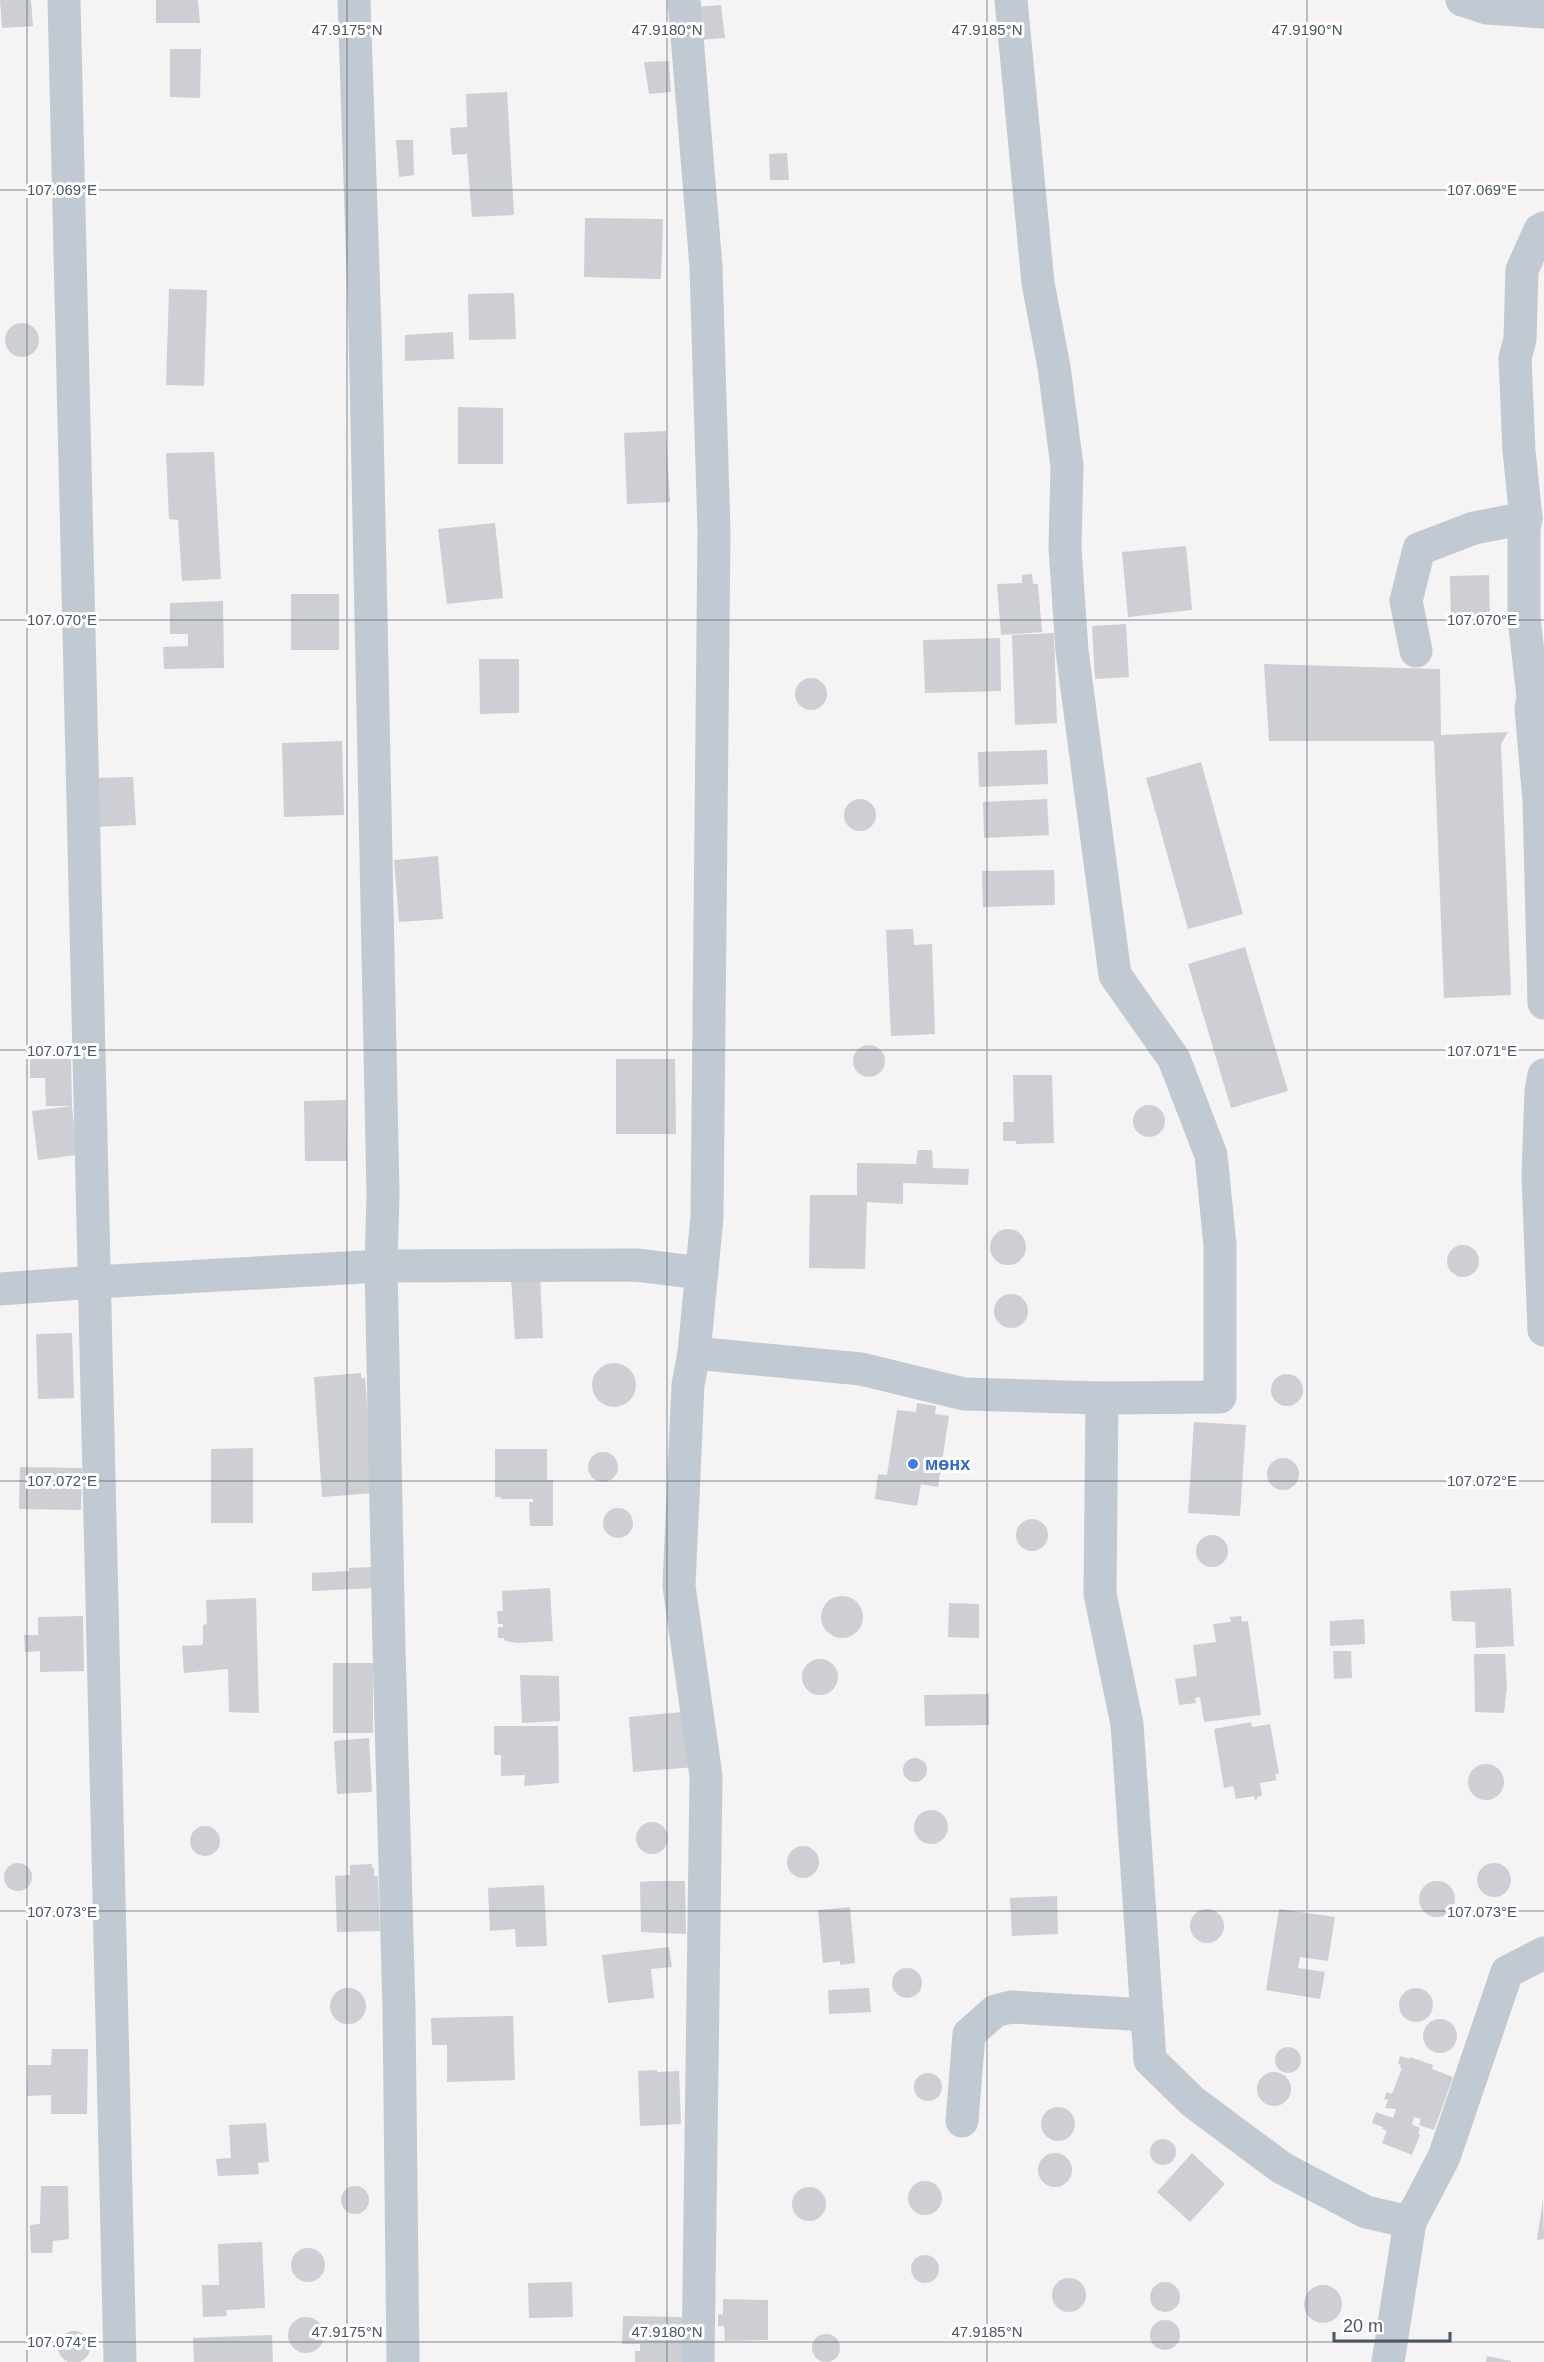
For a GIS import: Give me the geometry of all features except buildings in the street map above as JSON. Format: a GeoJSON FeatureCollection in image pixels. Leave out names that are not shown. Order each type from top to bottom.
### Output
{"type":"FeatureCollection","features":[{"type":"Feature","properties":{"kind":"street"},"geometry":{"type":"LineString","coordinates":[[64,0],[120,2362]]}},
{"type":"Feature","properties":{"kind":"street"},"geometry":{"type":"LineString","coordinates":[[354,0],[365,353],[383,1194],[381,1266],[388,1649],[399,2010],[403,2362]]}},
{"type":"Feature","properties":{"kind":"street"},"geometry":{"type":"LineString","coordinates":[[684,0],[705,267],[714,531],[707,1217],[694,1353],[688,1385],[679,1586],[706,1776],[698,2362]]}},
{"type":"Feature","properties":{"kind":"street"},"geometry":{"type":"LineString","coordinates":[[694,1353],[861,1369],[964,1394],[1102,1398],[1220,1397],[1220,1245],[1211,1155],[1174,1059],[1115,975],[1072,651],[1065,548],[1067,466],[1054,367],[1038,283],[1011,0]]}},
{"type":"Feature","properties":{"kind":"street"},"geometry":{"type":"LineString","coordinates":[[1462,0],[1487,8],[1544,12]]}},
{"type":"Feature","properties":{"kind":"street"},"geometry":{"type":"LineString","coordinates":[[1544,228],[1540,230],[1522,270],[1520,339],[1515,358],[1519,451],[1526,518],[1524,618],[1533,697],[1531,710],[1539,800],[1544,1003]]}},
{"type":"Feature","properties":{"kind":"street"},"geometry":{"type":"LineString","coordinates":[[1416,651],[1406,601],[1419,549],[1474,528],[1526,518]]}},
{"type":"Feature","properties":{"kind":"street"},"geometry":{"type":"LineString","coordinates":[[1544,1076],[1541,1091],[1538,1176],[1544,1330]]}},
{"type":"Feature","properties":{"kind":"street"},"geometry":{"type":"LineString","coordinates":[[0,1289],[381,1266],[636,1265],[701,1272]]}},
{"type":"Feature","properties":{"kind":"street"},"geometry":{"type":"LineString","coordinates":[[1102,1398],[1100,1594],[1127,1724],[1150,2060],[1193,2102],[1282,2168],[1366,2212],[1410,2223]]}},
{"type":"Feature","properties":{"kind":"street"},"geometry":{"type":"LineString","coordinates":[[1388,2362],[1410,2223],[1444,2157],[1507,1972],[1544,1953]]}},
{"type":"Feature","properties":{"kind":"street"},"geometry":{"type":"LineString","coordinates":[[962,2121],[969,2034],[995,2011],[1011,2007],[1147,2015]]}},
{"type":"Feature","properties":{"kind":"place","name":"мөнх"},"geometry":{"type":"Point","coordinates":[913,1464]}}]}
